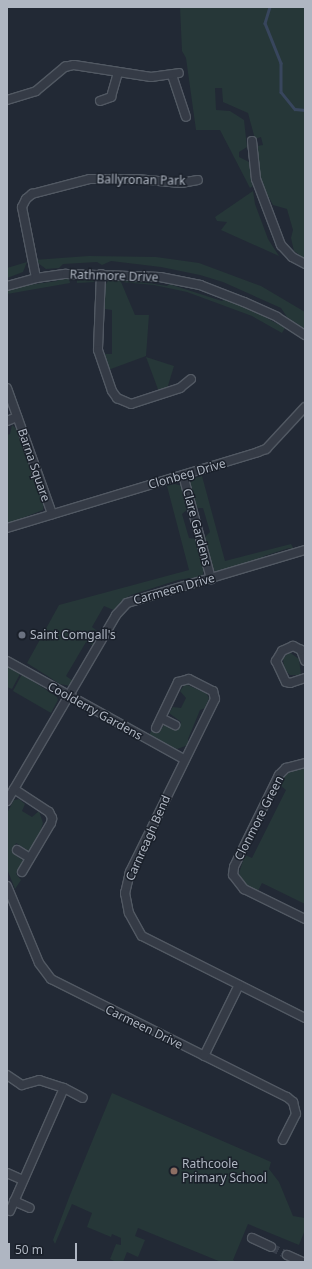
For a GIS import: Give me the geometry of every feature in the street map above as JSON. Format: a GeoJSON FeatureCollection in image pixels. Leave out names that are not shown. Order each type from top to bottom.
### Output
{"type":"FeatureCollection","features":[{"type":"Feature","properties":{"kind":"street"},"geometry":{"type":"LineString","coordinates":[[7,100],[36,91],[60,70],[74,65],[151,77],[175,74],[186,117]]}},
{"type":"Feature","properties":{"kind":"street"},"geometry":{"type":"LineString","coordinates":[[100,101],[112,98],[118,72]]}},
{"type":"Feature","properties":{"kind":"street"},"geometry":{"type":"LineString","coordinates":[[252,141],[256,179],[281,245],[292,257],[305,264]]}},
{"type":"Feature","properties":{"kind":"street","name":"Ballyronan Park"},"geometry":{"type":"LineString","coordinates":[[36,278],[22,207],[26,199],[32,194],[90,179],[136,179],[181,183],[198,180]]}},
{"type":"Feature","properties":{"kind":"street","name":"Rathmore Drive"},"geometry":{"type":"LineString","coordinates":[[7,286],[36,278],[66,274],[160,277],[200,285],[277,317],[305,335]]}},
{"type":"Feature","properties":{"kind":"street"},"geometry":{"type":"LineString","coordinates":[[101,274],[98,350],[112,391],[117,398],[131,404],[180,388],[191,379]]}},
{"type":"Feature","properties":{"kind":"street","name":"Barna Square"},"geometry":{"type":"LineString","coordinates":[[7,388],[52,514],[7,528]]}},
{"type":"Feature","properties":{"kind":"street","name":"Clonbeg Drive"},"geometry":{"type":"LineString","coordinates":[[52,514],[266,449],[305,407]]}},
{"type":"Feature","properties":{"kind":"street"},"geometry":{"type":"LineString","coordinates":[[7,421],[18,417]]}},
{"type":"Feature","properties":{"kind":"street","name":"Clare Gardens"},"geometry":{"type":"LineString","coordinates":[[183,475],[211,579]]}},
{"type":"Feature","properties":{"kind":"street","name":"Carmeen Drive"},"geometry":{"type":"LineString","coordinates":[[7,801],[116,615],[127,603],[305,550]]}},
{"type":"Feature","properties":{"kind":"street"},"geometry":{"type":"LineString","coordinates":[[305,661],[300,650],[293,646],[282,651],[276,661],[286,682],[290,683],[305,678]]}},
{"type":"Feature","properties":{"kind":"street","name":"Coolderry Gardens"},"geometry":{"type":"LineString","coordinates":[[7,661],[184,760]]}},
{"type":"Feature","properties":{"kind":"street","name":"Carnreagh Bend"},"geometry":{"type":"LineString","coordinates":[[156,728],[178,682],[189,678],[213,691],[215,700],[184,760],[130,872],[125,893],[129,913],[142,936],[305,1018]]}},
{"type":"Feature","properties":{"kind":"street"},"geometry":{"type":"LineString","coordinates":[[161,718],[175,725]]}},
{"type":"Feature","properties":{"kind":"street","name":"Clonmore Green"},"geometry":{"type":"LineString","coordinates":[[305,763],[286,768],[279,774],[234,867],[233,875],[244,889],[305,919]]}},
{"type":"Feature","properties":{"kind":"street"},"geometry":{"type":"LineString","coordinates":[[14,789],[49,812],[52,818],[52,822],[22,872]]}},
{"type":"Feature","properties":{"kind":"street"},"geometry":{"type":"LineString","coordinates":[[17,850],[30,858]]}},
{"type":"Feature","properties":{"kind":"street","name":"Carmeen Drive"},"geometry":{"type":"LineString","coordinates":[[7,886],[39,963],[51,979],[293,1102],[296,1114],[283,1140]]}},
{"type":"Feature","properties":{"kind":"street"},"geometry":{"type":"LineString","coordinates":[[204,1056],[239,985]]}},
{"type":"Feature","properties":{"kind":"street"},"geometry":{"type":"LineString","coordinates":[[7,1075],[22,1085],[39,1080],[64,1088],[83,1098]]}},
{"type":"Feature","properties":{"kind":"street"},"geometry":{"type":"LineString","coordinates":[[10,1211],[64,1088]]}},
{"type":"Feature","properties":{"kind":"street"},"geometry":{"type":"LineString","coordinates":[[7,1173],[23,1180]]}},
{"type":"Feature","properties":{"kind":"street"},"geometry":{"type":"LineString","coordinates":[[14,1201],[30,1208]]}},
{"type":"Feature","properties":{"kind":"street"},"geometry":{"type":"LineString","coordinates":[[252,1238],[271,1247]]}},
{"type":"Feature","properties":{"kind":"street"},"geometry":{"type":"LineString","coordinates":[[287,1255],[303,1262]]}},
{"type":"Feature","properties":{"kind":"shaded area"},"geometry":{"type":"Polygon","coordinates":[[[180,7],[305,7],[305,259],[294,251],[291,238],[293,230],[287,209],[273,205],[261,183],[257,146],[263,145],[261,137],[255,139],[248,113],[223,102],[222,88],[215,88],[216,110],[230,111],[244,120],[247,147],[239,152],[239,157],[249,162],[253,186],[250,188],[220,130],[196,130],[186,58],[182,51],[180,7]]]}},
{"type":"Feature","properties":{"kind":"shaded area"},"geometry":{"type":"Polygon","coordinates":[[[253,191],[255,204],[268,239],[279,256],[221,230],[227,222],[217,221],[215,217],[253,191]]]}},
{"type":"Feature","properties":{"kind":"shaded area"},"geometry":{"type":"Polygon","coordinates":[[[89,256],[156,257],[199,263],[261,286],[305,312],[305,329],[287,317],[281,308],[223,282],[200,275],[161,267],[111,261],[102,265],[97,262],[63,264],[59,268],[46,269],[34,260],[89,256]]]}},
{"type":"Feature","properties":{"kind":"shaded area"},"geometry":{"type":"Polygon","coordinates":[[[27,262],[23,272],[7,278],[7,268],[27,262]]]}},
{"type":"Feature","properties":{"kind":"shaded area"},"geometry":{"type":"Polygon","coordinates":[[[77,277],[91,278],[95,282],[77,283],[77,277]]]}},
{"type":"Feature","properties":{"kind":"shaded area"},"geometry":{"type":"Polygon","coordinates":[[[110,277],[141,279],[142,282],[167,286],[169,284],[222,301],[225,299],[252,310],[285,328],[282,333],[252,316],[187,292],[154,285],[121,282],[135,315],[149,315],[146,356],[108,370],[104,354],[112,354],[112,310],[105,309],[105,286],[110,277]]]}},
{"type":"Feature","properties":{"kind":"shaded area"},"geometry":{"type":"Polygon","coordinates":[[[59,278],[69,278],[70,283],[7,294],[7,288],[57,281],[59,278]]]}},
{"type":"Feature","properties":{"kind":"shaded area"},"geometry":{"type":"Polygon","coordinates":[[[146,357],[174,366],[167,389],[159,392],[146,357]]]}},
{"type":"Feature","properties":{"kind":"shaded area"},"geometry":{"type":"Polygon","coordinates":[[[12,425],[18,430],[44,503],[43,510],[7,524],[7,435],[10,434],[12,425]]]}},
{"type":"Feature","properties":{"kind":"shaded area"},"geometry":{"type":"Polygon","coordinates":[[[202,476],[225,561],[291,544],[295,551],[289,548],[264,556],[260,562],[221,574],[213,570],[204,538],[210,532],[203,508],[197,508],[190,485],[192,479],[202,476]]]}},
{"type":"Feature","properties":{"kind":"shaded area"},"geometry":{"type":"Polygon","coordinates":[[[175,484],[182,486],[189,508],[182,514],[189,538],[197,539],[205,567],[202,577],[194,581],[190,578],[178,580],[131,595],[123,600],[116,611],[104,606],[92,627],[100,633],[94,646],[86,642],[66,676],[73,681],[70,686],[60,684],[27,663],[59,605],[189,570],[167,486],[175,484]]]}},
{"type":"Feature","properties":{"kind":"shaded area"},"geometry":{"type":"Polygon","coordinates":[[[289,652],[299,659],[301,675],[290,675],[284,669],[283,658],[289,652]]]}},
{"type":"Feature","properties":{"kind":"shaded area"},"geometry":{"type":"Polygon","coordinates":[[[7,666],[20,674],[12,689],[7,687],[7,666]]]}},
{"type":"Feature","properties":{"kind":"shaded area"},"geometry":{"type":"Polygon","coordinates":[[[22,674],[57,697],[58,700],[51,713],[13,691],[22,674]]]}},
{"type":"Feature","properties":{"kind":"shaded area"},"geometry":{"type":"Polygon","coordinates":[[[185,684],[206,693],[209,698],[205,708],[200,710],[188,739],[188,745],[177,749],[149,735],[152,730],[159,733],[164,725],[177,730],[181,722],[169,713],[173,707],[181,708],[186,698],[180,691],[185,684]]]}},
{"type":"Feature","properties":{"kind":"shaded area"},"geometry":{"type":"Polygon","coordinates":[[[305,767],[305,904],[262,883],[258,891],[244,884],[239,873],[245,855],[252,858],[286,790],[280,785],[284,775],[291,770],[305,767]]]}},
{"type":"Feature","properties":{"kind":"shaded area"},"geometry":{"type":"Polygon","coordinates":[[[19,799],[25,804],[22,811],[32,817],[39,811],[43,823],[40,833],[29,851],[16,843],[12,852],[23,861],[16,874],[21,880],[15,889],[7,869],[7,813],[14,800],[19,799]]]}},
{"type":"Feature","properties":{"kind":"shaded area","name":"Rathcoole Primary School"},"geometry":{"type":"Polygon","coordinates":[[[112,1093],[271,1162],[269,1169],[279,1182],[293,1216],[305,1218],[305,1230],[299,1245],[248,1224],[233,1260],[236,1262],[221,1262],[138,1228],[135,1236],[145,1240],[138,1257],[127,1252],[123,1262],[116,1262],[110,1259],[116,1244],[121,1245],[121,1238],[112,1234],[111,1237],[87,1227],[92,1213],[72,1204],[55,1244],[53,1240],[112,1093]]]}},
{"type":"Feature","properties":{"kind":"waterway"},"geometry":{"type":"LineString","coordinates":[[270,7],[265,23],[281,63],[281,92],[295,109],[305,110]]}},
{"type":"Feature","properties":{"kind":"tunnel"},"geometry":{"type":"LineString","coordinates":[[271,1247],[287,1255]]}},
{"type":"Feature","properties":{"kind":"place","name":"Saint Comgall's"},"geometry":{"type":"Point","coordinates":[22,635]}},
{"type":"Feature","properties":{"kind":"place","name":"Rathcoole Primary School"},"geometry":{"type":"Point","coordinates":[174,1171]}}]}
